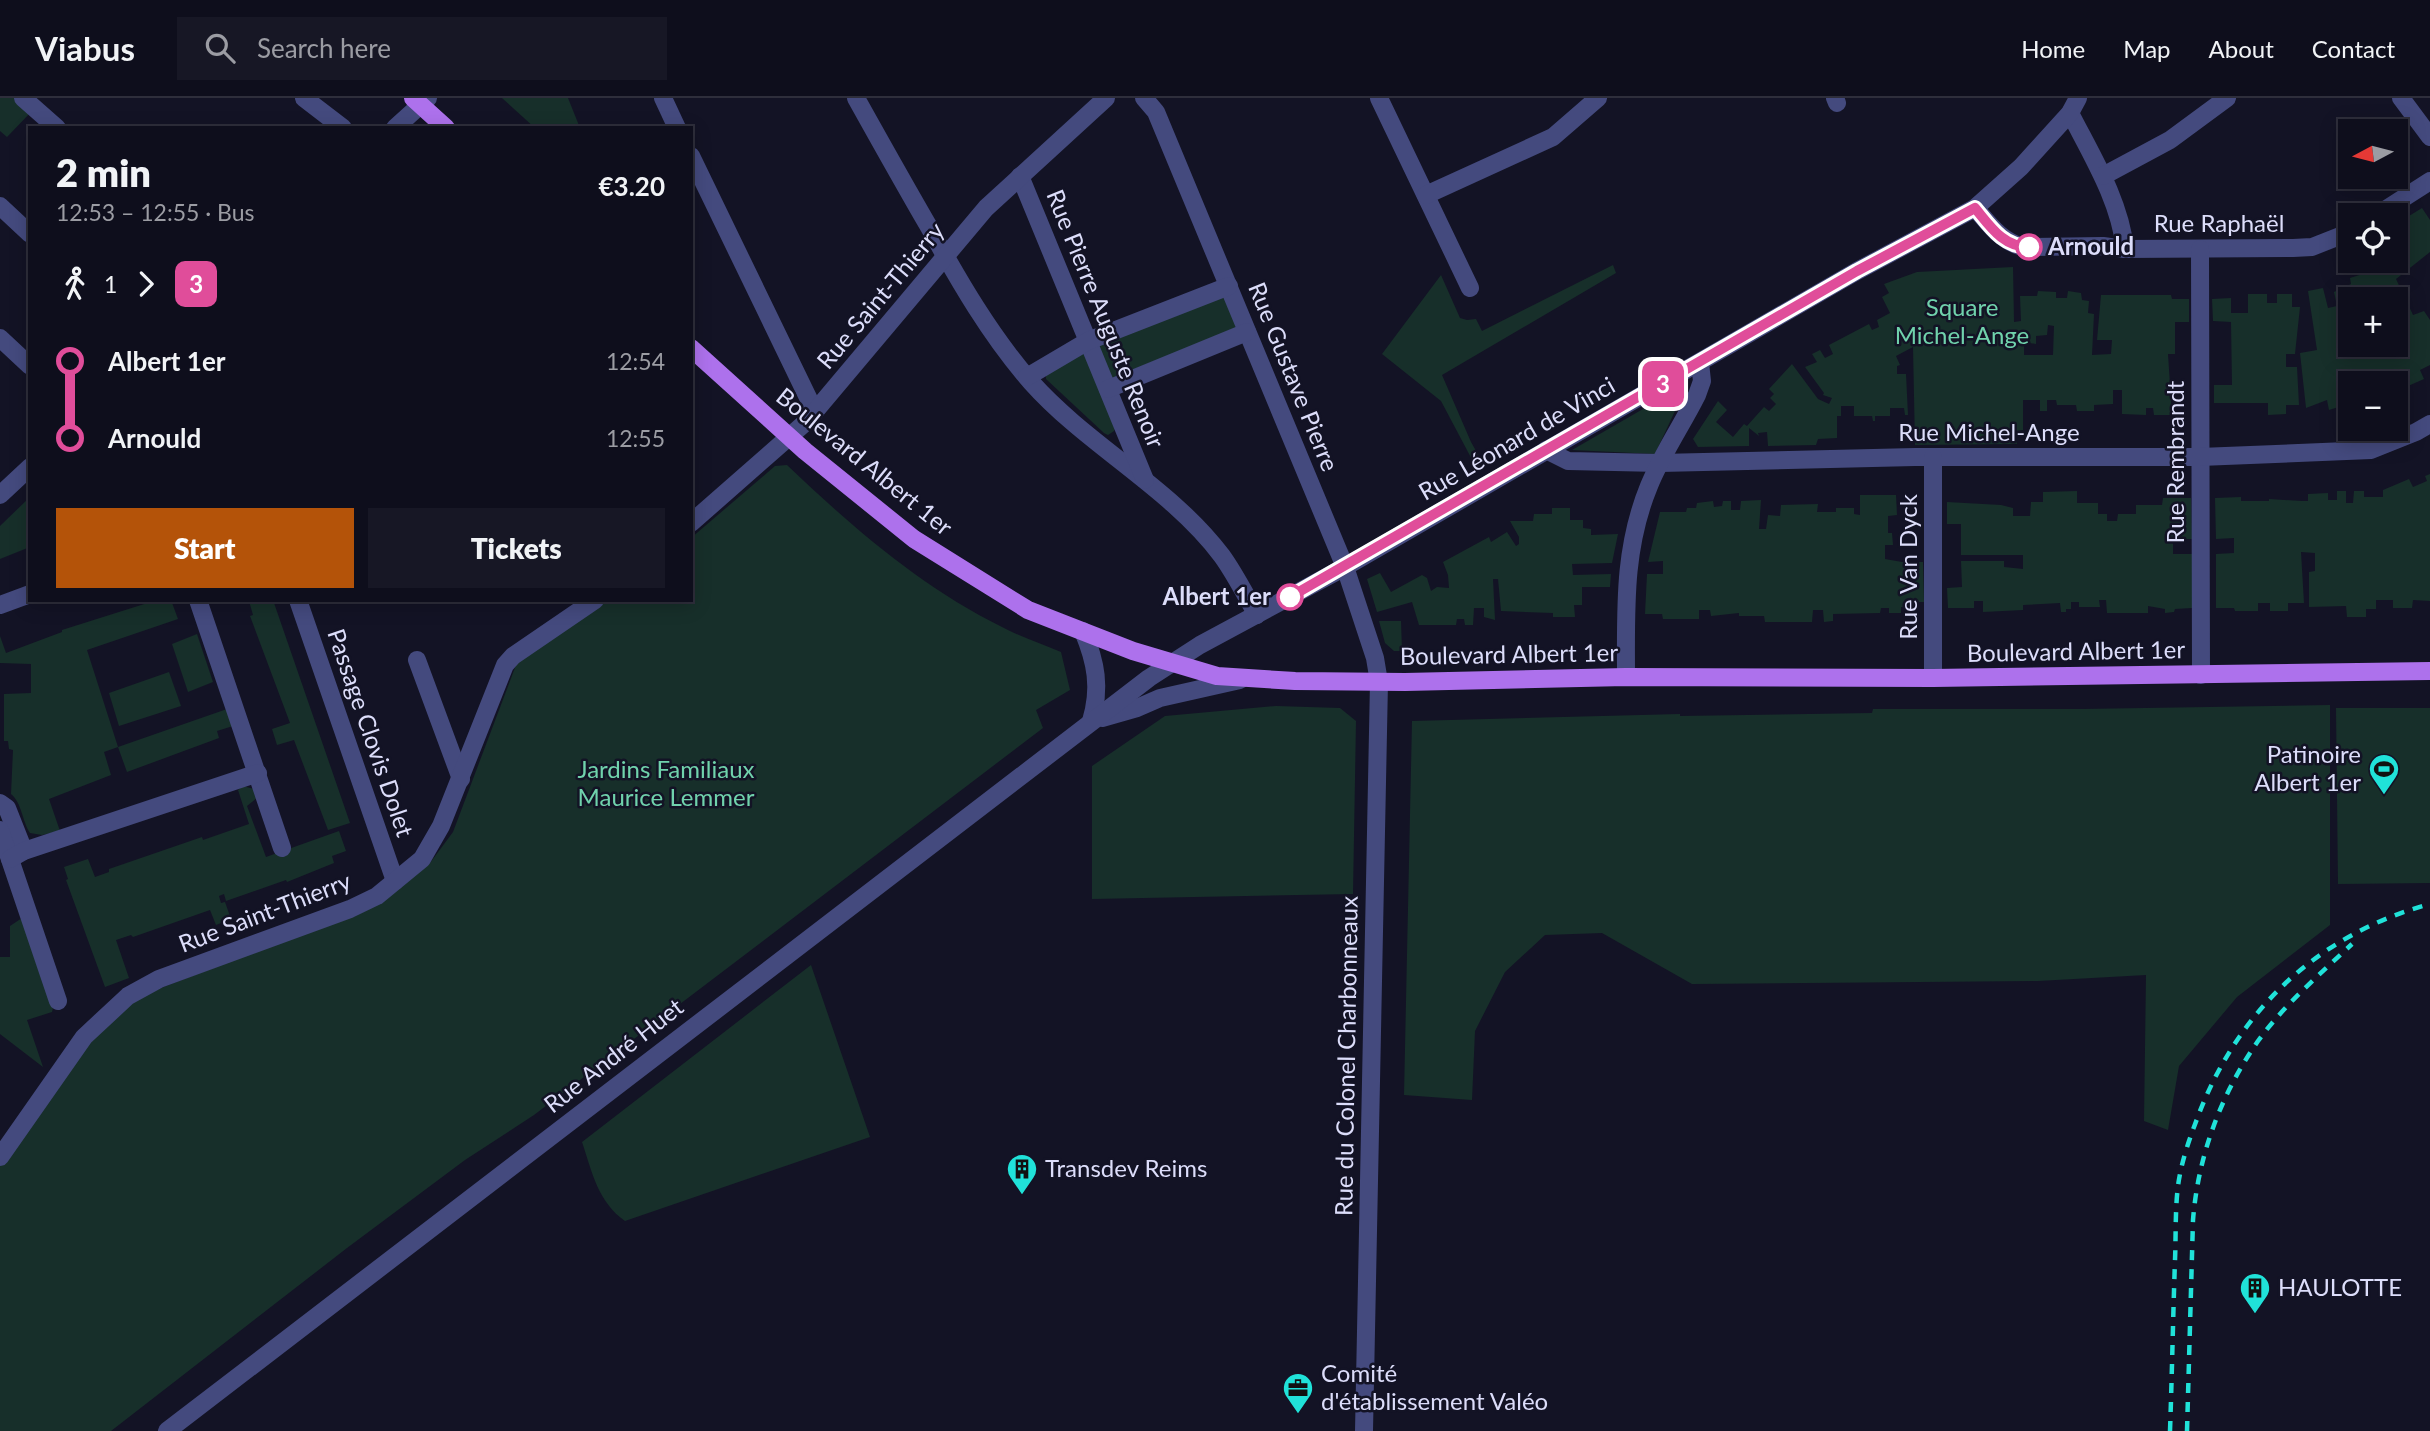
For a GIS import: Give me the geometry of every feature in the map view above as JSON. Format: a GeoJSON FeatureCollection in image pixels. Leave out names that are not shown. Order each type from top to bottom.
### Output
{"type":"FeatureCollection","features":[{"type":"Feature","properties":{"kind":"main road"},"geometry":{"type":"LineString","coordinates":[[421,100],[444,126]]}},
{"type":"Feature","properties":{"kind":"main road","name":"Boulevard Albert 1er"},"geometry":{"type":"LineString","coordinates":[[693,350],[790,438],[914,539],[1028,610],[1171,663],[1217,676],[1379,682],[1626,677],[1933,678],[2430,671]]}},
{"type":"Feature","properties":{"kind":"street"},"geometry":{"type":"LineString","coordinates":[[23,98],[55,126]]}},
{"type":"Feature","properties":{"kind":"street"},"geometry":{"type":"LineString","coordinates":[[304,98],[340,126]]}},
{"type":"Feature","properties":{"kind":"street"},"geometry":{"type":"LineString","coordinates":[[663,98],[676,126]]}},
{"type":"Feature","properties":{"kind":"street"},"geometry":{"type":"LineString","coordinates":[[856,98],[991,332],[1027,377],[1091,440],[1146,481],[1222,556],[1257,615]]}},
{"type":"Feature","properties":{"kind":"street","name":"Rue Gustave Pierre"},"geometry":{"type":"LineString","coordinates":[[1143,98],[1156,111],[1345,566],[1375,658],[1379,682]]}},
{"type":"Feature","properties":{"kind":"street"},"geometry":{"type":"LineString","coordinates":[[1379,98],[1470,288]]}},
{"type":"Feature","properties":{"kind":"street"},"geometry":{"type":"LineString","coordinates":[[1426,195],[1553,137],[1598,98]]}},
{"type":"Feature","properties":{"kind":"street"},"geometry":{"type":"LineString","coordinates":[[2103,176],[2170,140],[2227,98]]}},
{"type":"Feature","properties":{"kind":"street"},"geometry":{"type":"LineString","coordinates":[[2401,98],[2430,137]]}},
{"type":"Feature","properties":{"kind":"street"},"geometry":{"type":"LineString","coordinates":[[397,126],[421,100]]}},
{"type":"Feature","properties":{"kind":"street","name":"Rue Saint-Thierry"},"geometry":{"type":"LineString","coordinates":[[693,521],[790,438],[815,412],[986,208],[1099,101]]}},
{"type":"Feature","properties":{"kind":"street"},"geometry":{"type":"LineString","coordinates":[[2074,106],[2117,213],[2125,249]]}},
{"type":"Feature","properties":{"kind":"street","name":"Rue Léonard de Vinci"},"geometry":{"type":"LineString","coordinates":[[1171,663],[1345,566],[1857,271],[1975,208],[2021,167],[2074,106]]}},
{"type":"Feature","properties":{"kind":"street"},"geometry":{"type":"LineString","coordinates":[[693,160],[815,412]]}},
{"type":"Feature","properties":{"kind":"street","name":"Rue Pierre Auguste Renoir"},"geometry":{"type":"LineString","coordinates":[[1020,176],[1146,481]]}},
{"type":"Feature","properties":{"kind":"street"},"geometry":{"type":"LineString","coordinates":[[2396,203],[2430,181]]}},
{"type":"Feature","properties":{"kind":"street"},"geometry":{"type":"LineString","coordinates":[[0,206],[28,232]]}},
{"type":"Feature","properties":{"kind":"street","name":"Rue Raphaël"},"geometry":{"type":"LineString","coordinates":[[1975,208],[1998,235],[2009,243],[2022,247],[2272,249],[2312,247],[2338,237]]}},
{"type":"Feature","properties":{"kind":"street","name":"Rue Rembrandt"},"geometry":{"type":"LineString","coordinates":[[2200,249],[2201,675]]}},
{"type":"Feature","properties":{"kind":"street"},"geometry":{"type":"LineString","coordinates":[[1027,377],[1088,341],[1229,286]]}},
{"type":"Feature","properties":{"kind":"street"},"geometry":{"type":"LineString","coordinates":[[1108,389],[1247,331]]}},
{"type":"Feature","properties":{"kind":"street"},"geometry":{"type":"LineString","coordinates":[[0,338],[28,364]]}},
{"type":"Feature","properties":{"kind":"street"},"geometry":{"type":"LineString","coordinates":[[1626,677],[1627,571],[1639,519],[1649,486],[1698,395],[1702,382],[1700,363]]}},
{"type":"Feature","properties":{"kind":"street","name":"Rue Michel-Ange"},"geometry":{"type":"LineString","coordinates":[[1546,450],[1568,461],[1660,463],[1933,457],[2200,457],[2371,450],[2430,424]]}},
{"type":"Feature","properties":{"kind":"street","name":"Rue Van Dyck"},"geometry":{"type":"LineString","coordinates":[[1933,457],[1933,678]]}},
{"type":"Feature","properties":{"kind":"street"},"geometry":{"type":"LineString","coordinates":[[0,495],[28,469]]}},
{"type":"Feature","properties":{"kind":"street"},"geometry":{"type":"LineString","coordinates":[[0,605],[28,595]]}},
{"type":"Feature","properties":{"kind":"street"},"geometry":{"type":"LineString","coordinates":[[199,602],[282,848]]}},
{"type":"Feature","properties":{"kind":"street","name":"Passage Clovis Dolet"},"geometry":{"type":"LineString","coordinates":[[299,602],[395,881]]}},
{"type":"Feature","properties":{"kind":"street","name":"Rue Saint-Thierry"},"geometry":{"type":"LineString","coordinates":[[0,1157],[84,1037],[128,996],[159,979],[350,909],[377,896],[422,859],[441,826],[505,664],[576,606]]}},
{"type":"Feature","properties":{"kind":"street"},"geometry":{"type":"LineString","coordinates":[[1083,631],[1098,681],[1097,700],[1091,721]]}},
{"type":"Feature","properties":{"kind":"street"},"geometry":{"type":"LineString","coordinates":[[417,660],[461,779]]}},
{"type":"Feature","properties":{"kind":"street","name":"Rue André Huet"},"geometry":{"type":"LineString","coordinates":[[167,1431],[1091,721],[1171,663]]}},
{"type":"Feature","properties":{"kind":"street"},"geometry":{"type":"LineString","coordinates":[[1091,721],[1137,709],[1160,698],[1246,679]]}},
{"type":"Feature","properties":{"kind":"street","name":"Rue du Colonel Charbonneaux"},"geometry":{"type":"LineString","coordinates":[[1364,1431],[1379,682]]}},
{"type":"Feature","properties":{"kind":"street"},"geometry":{"type":"LineString","coordinates":[[17,855],[258,773]]}},
{"type":"Feature","properties":{"kind":"street"},"geometry":{"type":"LineString","coordinates":[[0,803],[7,808],[17,855],[58,1001]]}},
{"type":"Feature","properties":{"kind":"street"},"geometry":{"type":"LineString","coordinates":[[0,831],[17,855]]}},
{"type":"Feature","properties":{"kind":"green space"},"geometry":{"type":"Polygon","coordinates":[[[0,98],[18,98],[32,111],[7,137],[0,131],[0,98]]]}},
{"type":"Feature","properties":{"kind":"green space"},"geometry":{"type":"Polygon","coordinates":[[[502,98],[568,98],[579,126],[533,126],[502,98]]]}},
{"type":"Feature","properties":{"kind":"green space"},"geometry":{"type":"Polygon","coordinates":[[[2422,208],[2430,220],[2430,252],[2408,269],[2408,217],[2422,208]]]}},
{"type":"Feature","properties":{"kind":"green space"},"geometry":{"type":"Polygon","coordinates":[[[1613,265],[1616,273],[1442,375],[1484,465],[1477,469],[1441,401],[1382,354],[1441,275],[1460,318],[1476,319],[1482,331],[1613,265]]]}},
{"type":"Feature","properties":{"kind":"green space","name":"Square Michel-Ange"},"geometry":{"type":"Polygon","coordinates":[[[2013,267],[2014,322],[2021,321],[2020,296],[2037,296],[2038,291],[2056,292],[2056,298],[2067,298],[2068,291],[2081,293],[2082,300],[2089,301],[2088,313],[2094,314],[2092,355],[2111,354],[2112,340],[2097,340],[2101,295],[2171,295],[2172,299],[2189,299],[2189,322],[2175,322],[2175,354],[2168,354],[2172,415],[2154,415],[2153,408],[2146,408],[2146,415],[2122,414],[2122,390],[2113,390],[2113,404],[2094,405],[2094,411],[2077,411],[2076,405],[2057,405],[2056,400],[2047,400],[2047,411],[2040,411],[2040,400],[2023,400],[2023,430],[2016,431],[2017,444],[1915,445],[1913,347],[1896,356],[1900,365],[1897,366],[1897,374],[1906,374],[1908,415],[1905,415],[1904,408],[1890,408],[1890,416],[1875,416],[1873,421],[1872,416],[1854,416],[1854,406],[1841,406],[1841,416],[1837,416],[1837,438],[1818,439],[1816,445],[1768,446],[1767,432],[1758,433],[1759,436],[1749,428],[1749,446],[1698,447],[1693,439],[1718,401],[1727,410],[1716,422],[1733,437],[1764,407],[1769,411],[1776,404],[1770,398],[1774,394],[1769,389],[1792,364],[1818,399],[1829,404],[1832,398],[1823,395],[1805,367],[1817,362],[1812,354],[1820,350],[1825,358],[1833,354],[1829,345],[1869,324],[1872,330],[1879,327],[1877,320],[1890,313],[1882,297],[1889,293],[1884,284],[1917,272],[2013,267]],[[2048,325],[2047,335],[2036,336],[2036,344],[2024,342],[2024,355],[2053,355],[2054,326],[2048,325]]]}},
{"type":"Feature","properties":{"kind":"green space"},"geometry":{"type":"Polygon","coordinates":[[[2366,273],[2404,273],[2396,279],[2400,287],[2345,287],[2351,284],[2350,278],[2366,273]]]}},
{"type":"Feature","properties":{"kind":"green space"},"geometry":{"type":"Polygon","coordinates":[[[2323,288],[2328,308],[2337,306],[2334,292],[2338,290],[2338,357],[2408,357],[2408,304],[2413,315],[2424,311],[2430,320],[2430,365],[2420,370],[2424,379],[2408,386],[2408,371],[2338,371],[2338,407],[2329,410],[2327,400],[2306,408],[2300,353],[2317,350],[2308,291],[2323,288]]]}},
{"type":"Feature","properties":{"kind":"green space"},"geometry":{"type":"Polygon","coordinates":[[[1224,294],[1237,328],[1112,378],[1099,348],[1100,342],[1224,294]]]}},
{"type":"Feature","properties":{"kind":"green space"},"geometry":{"type":"Polygon","coordinates":[[[2248,294],[2267,294],[2267,303],[2277,303],[2277,294],[2292,294],[2292,307],[2300,307],[2295,354],[2286,354],[2286,367],[2297,367],[2299,405],[2286,405],[2286,414],[2268,415],[2268,403],[2214,403],[2214,385],[2232,385],[2231,322],[2213,321],[2212,299],[2231,298],[2231,313],[2248,313],[2248,294]]]}},
{"type":"Feature","properties":{"kind":"green space"},"geometry":{"type":"Polygon","coordinates":[[[1084,350],[1116,425],[1114,431],[1108,435],[1046,379],[1046,374],[1084,350]]]}},
{"type":"Feature","properties":{"kind":"green space"},"geometry":{"type":"Polygon","coordinates":[[[1688,383],[1655,454],[1572,450],[1688,383]]]}},
{"type":"Feature","properties":{"kind":"green space","name":"Jardins Familiaux Maurice Lemmer"},"geometry":{"type":"Polygon","coordinates":[[[787,465],[862,533],[943,594],[1009,631],[1061,652],[1070,690],[1036,710],[1043,728],[534,1115],[465,1160],[347,1248],[111,1431],[0,1431],[0,1166],[77,1054],[140,996],[338,920],[386,898],[430,863],[453,832],[516,665],[535,648],[602,602],[693,602],[693,536],[775,466],[787,465]]]}},
{"type":"Feature","properties":{"kind":"green space"},"geometry":{"type":"Polygon","coordinates":[[[2430,474],[2430,601],[2413,600],[2412,608],[2393,608],[2393,600],[2376,600],[2376,609],[2366,609],[2366,617],[2347,617],[2346,606],[2309,607],[2309,572],[2315,571],[2315,553],[2301,552],[2304,603],[2288,603],[2288,611],[2270,611],[2270,603],[2258,603],[2258,611],[2216,608],[2216,554],[2234,553],[2234,538],[2216,539],[2215,498],[2241,497],[2241,501],[2308,501],[2308,494],[2328,493],[2328,500],[2337,500],[2337,491],[2346,491],[2346,503],[2353,503],[2354,491],[2364,491],[2364,497],[2383,497],[2383,490],[2409,479],[2413,487],[2427,481],[2425,476],[2430,474]]]}},
{"type":"Feature","properties":{"kind":"green space"},"geometry":{"type":"Polygon","coordinates":[[[2077,491],[2077,503],[2098,503],[2098,514],[2107,514],[2107,521],[2117,521],[2118,514],[2136,514],[2136,505],[2162,505],[2163,498],[2191,498],[2192,539],[2173,539],[2173,554],[2192,554],[2192,608],[2175,609],[2174,612],[2165,613],[2165,609],[2148,606],[2148,613],[2107,613],[2106,600],[2099,600],[2100,607],[2079,607],[2079,602],[2071,602],[2071,609],[2066,609],[2066,612],[2061,612],[2060,603],[2023,605],[2023,610],[1983,612],[1983,601],[1974,601],[1974,608],[1948,608],[1947,588],[1962,587],[1961,561],[2004,561],[2004,567],[2023,569],[2023,555],[1961,555],[1961,524],[1947,524],[1947,502],[2001,505],[2013,508],[2013,516],[2030,516],[2031,502],[2043,502],[2043,492],[2077,491]]]}},
{"type":"Feature","properties":{"kind":"green space"},"geometry":{"type":"Polygon","coordinates":[[[1860,495],[1896,495],[1897,515],[1888,516],[1888,533],[1892,533],[1893,545],[1885,545],[1885,559],[1923,562],[1924,602],[1915,602],[1915,609],[1901,607],[1901,613],[1889,613],[1889,608],[1881,608],[1880,613],[1833,614],[1833,621],[1824,622],[1823,610],[1813,610],[1812,622],[1765,622],[1764,616],[1739,616],[1739,613],[1711,616],[1710,610],[1699,610],[1699,619],[1663,619],[1662,614],[1645,614],[1647,574],[1663,574],[1663,561],[1648,562],[1660,512],[1686,512],[1687,508],[1696,508],[1697,503],[1713,501],[1714,507],[1722,506],[1723,501],[1731,501],[1731,510],[1740,510],[1741,501],[1761,500],[1759,529],[1766,529],[1768,515],[1780,516],[1781,505],[1818,504],[1817,512],[1854,508],[1854,514],[1860,515],[1860,495]]]}},
{"type":"Feature","properties":{"kind":"green space"},"geometry":{"type":"Polygon","coordinates":[[[28,499],[28,548],[0,559],[0,526],[28,499]]]}},
{"type":"Feature","properties":{"kind":"green space"},"geometry":{"type":"Polygon","coordinates":[[[1552,508],[1570,508],[1570,520],[1583,520],[1583,528],[1591,529],[1591,535],[1618,534],[1612,563],[1572,564],[1573,575],[1611,574],[1610,587],[1582,587],[1582,605],[1574,605],[1575,617],[1553,617],[1553,613],[1501,611],[1498,579],[1493,579],[1495,620],[1484,617],[1484,608],[1474,608],[1473,625],[1465,625],[1464,619],[1457,619],[1456,625],[1419,625],[1412,602],[1377,612],[1367,579],[1380,573],[1391,592],[1422,575],[1427,578],[1431,591],[1437,587],[1449,588],[1443,562],[1489,537],[1491,542],[1507,532],[1516,546],[1519,544],[1519,537],[1510,521],[1533,521],[1534,514],[1552,514],[1552,508]]]}},
{"type":"Feature","properties":{"kind":"green space"},"geometry":{"type":"Polygon","coordinates":[[[151,602],[172,602],[178,619],[87,650],[118,747],[104,752],[111,775],[49,799],[60,831],[42,835],[30,833],[11,794],[13,750],[9,749],[8,741],[4,741],[4,694],[31,693],[31,664],[0,663],[0,636],[6,653],[62,630],[151,602]]]}},
{"type":"Feature","properties":{"kind":"green space"},"geometry":{"type":"Polygon","coordinates":[[[249,602],[274,602],[350,823],[328,830],[294,740],[277,745],[272,729],[290,723],[250,616],[253,615],[249,602]]]}},
{"type":"Feature","properties":{"kind":"green space"},"geometry":{"type":"Polygon","coordinates":[[[1379,621],[1401,621],[1402,651],[1394,651],[1385,643],[1379,621]]]}},
{"type":"Feature","properties":{"kind":"green space"},"geometry":{"type":"Polygon","coordinates":[[[197,634],[213,682],[188,692],[172,644],[197,634]]]}},
{"type":"Feature","properties":{"kind":"green space"},"geometry":{"type":"Polygon","coordinates":[[[169,672],[181,706],[119,726],[109,693],[169,672]]]}},
{"type":"Feature","properties":{"kind":"green space"},"geometry":{"type":"Polygon","coordinates":[[[2330,705],[2330,925],[2237,997],[2179,1066],[2168,1130],[2144,1121],[2146,975],[2038,981],[1692,984],[1602,933],[1545,935],[1505,972],[1475,1031],[1472,1100],[1404,1095],[1412,721],[1680,714],[1872,713],[1873,709],[2330,705]]]}},
{"type":"Feature","properties":{"kind":"green space"},"geometry":{"type":"Polygon","coordinates":[[[1276,706],[1340,708],[1356,721],[1353,894],[1092,899],[1092,766],[1165,716],[1276,706]]]}},
{"type":"Feature","properties":{"kind":"green space","name":"Patinoire Albert 1er"},"geometry":{"type":"Polygon","coordinates":[[[2336,708],[2430,708],[2430,883],[2338,884],[2336,708]]]}},
{"type":"Feature","properties":{"kind":"green space"},"geometry":{"type":"Polygon","coordinates":[[[227,709],[233,726],[217,731],[219,738],[127,772],[118,747],[227,709]]]}},
{"type":"Feature","properties":{"kind":"green space"},"geometry":{"type":"Polygon","coordinates":[[[243,786],[254,789],[258,797],[247,806],[266,857],[339,831],[346,851],[332,856],[334,863],[287,882],[286,880],[226,901],[224,894],[219,896],[221,903],[225,902],[231,919],[216,925],[210,910],[133,937],[131,935],[116,940],[129,978],[105,987],[66,880],[68,879],[64,867],[88,859],[95,877],[109,872],[109,869],[249,824],[238,790],[243,786]]]}},
{"type":"Feature","properties":{"kind":"green space"},"geometry":{"type":"Polygon","coordinates":[[[25,916],[54,1004],[52,1012],[27,1020],[43,1067],[0,1034],[0,957],[10,957],[10,926],[25,916]]]}},
{"type":"Feature","properties":{"kind":"green space"},"geometry":{"type":"Polygon","coordinates":[[[811,965],[870,1137],[625,1221],[602,1196],[582,1142],[811,965]]]}},
{"type":"Feature","properties":{"kind":"railway"},"geometry":{"type":"LineString","coordinates":[[2170,1431],[2178,1186],[2188,1143],[2214,1080],[2259,1011],[2286,982],[2352,935],[2389,917],[2430,904]]}},
{"type":"Feature","properties":{"kind":"railway"},"geometry":{"type":"LineString","coordinates":[[2187,1431],[2193,1220],[2200,1172],[2213,1126],[2233,1082],[2258,1041],[2291,1002],[2352,944]]}},
{"type":"Feature","properties":{"kind":"bus line","name":"3"},"geometry":{"type":"LineString","coordinates":[[1290,597],[1857,271],[1975,208],[1998,235],[2009,243],[2029,247]]}},
{"type":"Feature","properties":{"kind":"place","name":"Arnould"},"geometry":{"type":"Point","coordinates":[2029,247]}},
{"type":"Feature","properties":{"kind":"place","name":"Albert 1er"},"geometry":{"type":"Point","coordinates":[1290,597]}},
{"type":"Feature","properties":{"kind":"place","name":"Patinoire Albert 1er"},"geometry":{"type":"Point","coordinates":[2384,796]}},
{"type":"Feature","properties":{"kind":"place","name":"Transdev Reims"},"geometry":{"type":"Point","coordinates":[1022,1196]}},
{"type":"Feature","properties":{"kind":"place","name":"HAULOTTE"},"geometry":{"type":"Point","coordinates":[2255,1315]}},
{"type":"Feature","properties":{"kind":"place","name":"Comité d'établissement Valéo"},"geometry":{"type":"Point","coordinates":[1298,1415]}}]}
